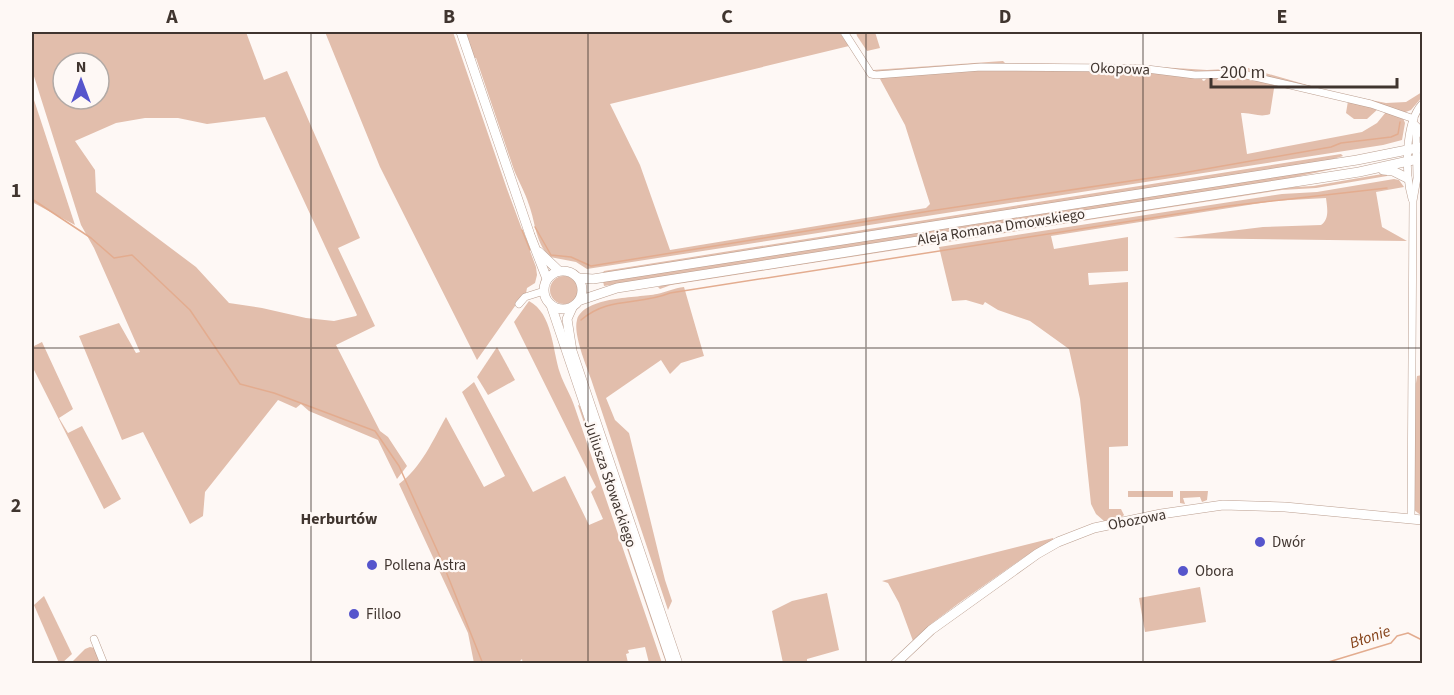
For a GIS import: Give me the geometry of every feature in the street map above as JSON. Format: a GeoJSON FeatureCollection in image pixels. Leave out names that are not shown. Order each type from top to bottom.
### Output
{"type":"FeatureCollection","features":[{"type":"Feature","properties":{"kind":"main road"},"geometry":{"type":"LineString","coordinates":[[461,32],[534,245],[547,279],[544,291],[550,305],[561,309],[572,308],[581,300],[583,289],[579,278],[570,272],[559,271],[548,263],[534,245]]}},
{"type":"Feature","properties":{"kind":"main road"},"geometry":{"type":"LineString","coordinates":[[1413,123],[1422,134]]}},
{"type":"Feature","properties":{"kind":"main road","name":"Aleja Romana Dmowskiego"},"geometry":{"type":"LineString","coordinates":[[581,300],[606,290],[645,283],[1371,169],[1415,154]]}},
{"type":"Feature","properties":{"kind":"main road","name":"Aleja Romana Dmowskiego"},"geometry":{"type":"LineString","coordinates":[[579,278],[593,279],[1357,160],[1415,154]]}},
{"type":"Feature","properties":{"kind":"main road"},"geometry":{"type":"LineString","coordinates":[[1371,169],[1393,171],[1407,178]]}},
{"type":"Feature","properties":{"kind":"main road"},"geometry":{"type":"LineString","coordinates":[[547,279],[559,271]]}},
{"type":"Feature","properties":{"kind":"main road","name":"Juliusza Słowackiego"},"geometry":{"type":"LineString","coordinates":[[550,305],[672,663]]}},
{"type":"Feature","properties":{"kind":"main road","name":"Juliusza Słowackiego"},"geometry":{"type":"LineString","coordinates":[[572,308],[567,319],[572,351],[678,663]]}},
{"type":"Feature","properties":{"kind":"main road","name":"Obozowa"},"geometry":{"type":"LineString","coordinates":[[895,663],[931,630],[1037,554],[1058,542],[1094,528],[1161,514],[1223,505],[1286,507],[1422,520]]}},
{"type":"Feature","properties":{"kind":"street","name":"Okopowa"},"geometry":{"type":"LineString","coordinates":[[844,32],[871,74],[876,75],[981,67],[1119,68],[1195,75],[1242,74],[1371,104],[1413,123]]}},
{"type":"Feature","properties":{"kind":"street"},"geometry":{"type":"LineString","coordinates":[[1411,519],[1413,201],[1417,178],[1416,134],[1413,123],[1416,111],[1422,104]]}},
{"type":"Feature","properties":{"kind":"street"},"geometry":{"type":"LineString","coordinates":[[1413,201],[1407,178],[1415,154]]}},
{"type":"Feature","properties":{"kind":"street"},"geometry":{"type":"LineString","coordinates":[[519,304],[525,297],[544,291]]}},
{"type":"Feature","properties":{"kind":"street"},"geometry":{"type":"LineString","coordinates":[[94,639],[104,663]]}},
{"type":"Feature","properties":{"kind":"shaded area"},"geometry":{"type":"Polygon","coordinates":[[[32,32],[246,32],[264,80],[287,71],[360,238],[338,248],[375,326],[336,345],[380,431],[388,437],[407,466],[397,479],[378,440],[309,411],[301,404],[296,408],[278,400],[205,492],[203,516],[190,524],[143,432],[122,440],[79,336],[119,323],[136,353],[140,352],[94,248],[81,225],[32,70],[32,32]],[[265,117],[207,124],[178,118],[145,118],[116,123],[75,141],[95,170],[96,192],[196,267],[229,303],[334,321],[357,315],[265,117]]]}},
{"type":"Feature","properties":{"kind":"shaded area"},"geometry":{"type":"Polygon","coordinates":[[[325,32],[453,32],[537,275],[535,283],[527,288],[526,293],[477,360],[380,167],[325,32]]]}},
{"type":"Feature","properties":{"kind":"shaded area"},"geometry":{"type":"Polygon","coordinates":[[[465,32],[839,32],[849,46],[610,104],[640,165],[670,250],[926,208],[930,204],[905,125],[880,79],[884,76],[974,70],[1122,70],[1204,76],[1202,80],[1204,81],[1207,78],[1226,75],[1275,82],[1270,114],[1241,113],[1247,154],[1362,132],[1377,123],[1386,112],[1403,118],[1405,123],[1402,140],[1383,145],[587,269],[576,262],[550,257],[541,245],[527,200],[514,170],[465,32]]]}},
{"type":"Feature","properties":{"kind":"shaded area"},"geometry":{"type":"Polygon","coordinates":[[[856,32],[875,32],[880,48],[867,51],[856,32]]]}},
{"type":"Feature","properties":{"kind":"shaded area"},"geometry":{"type":"Polygon","coordinates":[[[855,44],[873,70],[1003,61],[1005,63],[1128,65],[1207,70],[1248,68],[1335,93],[1386,103],[1406,102],[1422,92],[1422,97],[1411,110],[1403,113],[1292,82],[1202,73],[1098,66],[874,73],[855,44]]]}},
{"type":"Feature","properties":{"kind":"shaded area"},"geometry":{"type":"Polygon","coordinates":[[[32,94],[37,109],[75,225],[32,202],[32,94]]]}},
{"type":"Feature","properties":{"kind":"shaded area"},"geometry":{"type":"Polygon","coordinates":[[[1348,101],[1378,109],[1367,119],[1354,119],[1346,113],[1348,101]]]}},
{"type":"Feature","properties":{"kind":"shaded area"},"geometry":{"type":"Polygon","coordinates":[[[1341,154],[1343,156],[1327,161],[602,274],[604,271],[1341,154]]]}},
{"type":"Feature","properties":{"kind":"shaded area"},"geometry":{"type":"Polygon","coordinates":[[[1385,158],[1272,182],[604,286],[603,281],[1385,158]]]}},
{"type":"Feature","properties":{"kind":"shaded area"},"geometry":{"type":"Polygon","coordinates":[[[1388,173],[1387,176],[1316,188],[1282,190],[671,285],[660,289],[658,287],[670,283],[1278,188],[1313,186],[1388,173]]]}},
{"type":"Feature","properties":{"kind":"shaded area"},"geometry":{"type":"Polygon","coordinates":[[[1399,180],[1404,187],[1376,192],[1382,227],[1407,241],[1173,238],[1263,227],[1321,225],[1327,216],[1326,198],[1273,201],[1051,236],[1054,249],[1128,237],[1128,271],[1088,273],[1089,285],[1128,282],[1128,446],[1109,447],[1109,509],[1121,509],[1124,515],[1120,519],[1104,521],[1096,514],[1091,504],[1080,399],[1069,349],[1030,321],[998,310],[985,302],[983,305],[966,300],[952,301],[939,247],[1282,194],[1317,192],[1399,180]]]}},
{"type":"Feature","properties":{"kind":"shaded area"},"geometry":{"type":"Polygon","coordinates":[[[564,276],[574,280],[578,290],[574,300],[564,304],[554,300],[550,290],[554,280],[564,276]]]}},
{"type":"Feature","properties":{"kind":"shaded area"},"geometry":{"type":"Polygon","coordinates":[[[684,287],[704,356],[681,363],[670,374],[661,360],[606,398],[615,420],[629,433],[672,601],[668,610],[583,358],[576,326],[582,312],[600,302],[657,294],[684,287]]]}},
{"type":"Feature","properties":{"kind":"shaded area"},"geometry":{"type":"Polygon","coordinates":[[[529,301],[543,314],[551,333],[560,373],[573,403],[662,663],[649,663],[645,647],[628,650],[629,653],[626,654],[628,663],[523,664],[522,659],[518,663],[474,663],[468,633],[399,484],[420,462],[446,417],[484,487],[505,476],[462,392],[474,382],[533,492],[565,476],[589,525],[603,519],[591,492],[596,487],[514,322],[529,301]]]}},
{"type":"Feature","properties":{"kind":"shaded area"},"geometry":{"type":"Polygon","coordinates":[[[42,342],[73,409],[59,418],[68,433],[82,426],[121,499],[104,509],[32,366],[32,347],[42,342]]]}},
{"type":"Feature","properties":{"kind":"shaded area"},"geometry":{"type":"Polygon","coordinates":[[[497,347],[515,380],[488,395],[477,377],[497,347]]]}},
{"type":"Feature","properties":{"kind":"shaded area"},"geometry":{"type":"Polygon","coordinates":[[[1422,375],[1422,516],[1414,510],[1414,384],[1417,376],[1422,375]]]}},
{"type":"Feature","properties":{"kind":"shaded area"},"geometry":{"type":"Polygon","coordinates":[[[578,405],[580,406],[668,663],[666,663],[578,405]]]}},
{"type":"Feature","properties":{"kind":"shaded area"},"geometry":{"type":"Polygon","coordinates":[[[1128,491],[1173,491],[1173,497],[1128,497],[1128,491]]]}},
{"type":"Feature","properties":{"kind":"shaded area"},"geometry":{"type":"Polygon","coordinates":[[[1180,491],[1208,491],[1207,500],[1202,502],[1200,497],[1183,498],[1185,504],[1180,503],[1180,491]]]}},
{"type":"Feature","properties":{"kind":"shaded area"},"geometry":{"type":"Polygon","coordinates":[[[1053,538],[1054,540],[1023,558],[959,603],[913,641],[899,603],[888,583],[882,581],[1053,538]]]}},
{"type":"Feature","properties":{"kind":"shaded area"},"geometry":{"type":"Polygon","coordinates":[[[1200,587],[1206,622],[1145,632],[1139,598],[1200,587]]]}},
{"type":"Feature","properties":{"kind":"shaded area"},"geometry":{"type":"Polygon","coordinates":[[[827,593],[839,650],[807,659],[807,663],[783,663],[772,611],[792,601],[827,593]]]}},
{"type":"Feature","properties":{"kind":"shaded area"},"geometry":{"type":"Polygon","coordinates":[[[44,596],[72,654],[62,663],[59,663],[34,605],[44,596]]]}},
{"type":"Feature","properties":{"kind":"shaded area"},"geometry":{"type":"Polygon","coordinates":[[[95,648],[101,664],[70,664],[85,649],[95,648]]]}},
{"type":"Feature","properties":{"kind":"waterway"},"geometry":{"type":"LineString","coordinates":[[535,227],[551,255],[571,257],[591,266],[1177,174],[1331,147],[1341,143],[1391,137],[1398,134],[1400,122]]}},
{"type":"Feature","properties":{"kind":"waterway"},"geometry":{"type":"LineString","coordinates":[[581,320],[602,307],[670,293],[1228,206],[1387,188]]}},
{"type":"Feature","properties":{"kind":"waterway"},"geometry":{"type":"LineString","coordinates":[[32,199],[91,238],[114,258],[132,255],[190,310],[240,384],[274,393],[375,431],[399,466],[441,559],[483,664]]}},
{"type":"Feature","properties":{"kind":"waterway"},"geometry":{"type":"LineString","coordinates":[[522,230],[530,250]]}},
{"type":"Feature","properties":{"kind":"waterway","name":"Błonie"},"geometry":{"type":"LineString","coordinates":[[1322,664],[1391,643],[1397,636],[1408,633],[1422,640]]}},
{"type":"Feature","properties":{"kind":"place","name":"Dwór"},"geometry":{"type":"Point","coordinates":[1260,542]}},
{"type":"Feature","properties":{"kind":"place","name":"Pollena Astra"},"geometry":{"type":"Point","coordinates":[372,565]}},
{"type":"Feature","properties":{"kind":"place","name":"Obora"},"geometry":{"type":"Point","coordinates":[1183,571]}},
{"type":"Feature","properties":{"kind":"place","name":"Filloo"},"geometry":{"type":"Point","coordinates":[354,614]}},
{"type":"Feature","properties":{"kind":"district","name":"Herburtów"},"geometry":{"type":"Point","coordinates":[339,519]}}]}
